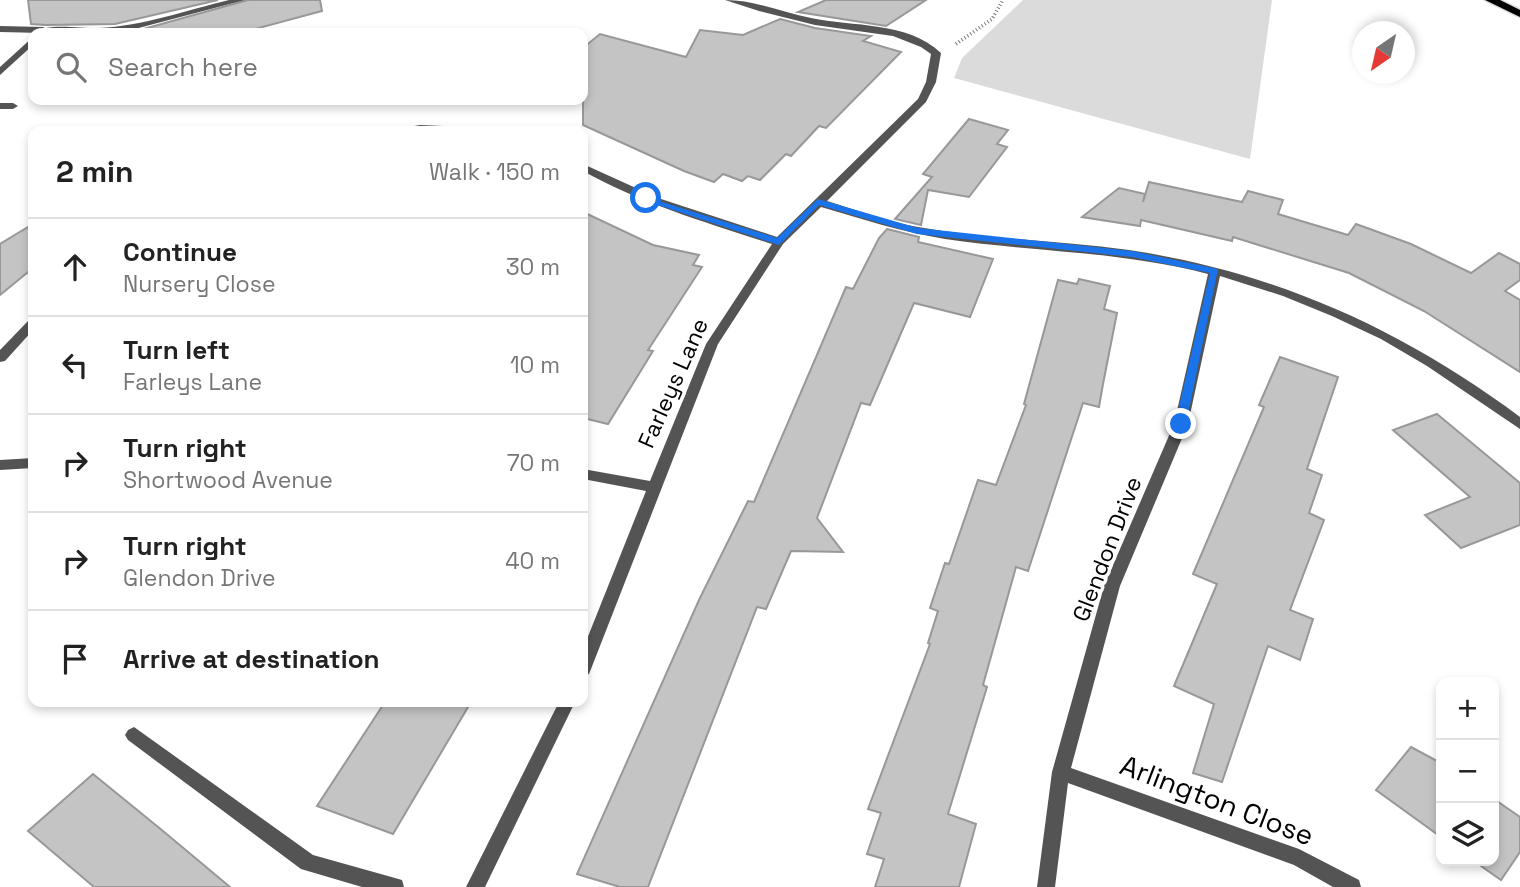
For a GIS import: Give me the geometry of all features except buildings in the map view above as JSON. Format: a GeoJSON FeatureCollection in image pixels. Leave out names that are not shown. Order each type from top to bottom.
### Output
{"type":"FeatureCollection","features":[{"type":"Feature","properties":{"kind":"main road"},"geometry":{"type":"LineString","coordinates":[[1491,0],[1520,14]]}},
{"type":"Feature","properties":{"kind":"street"},"geometry":{"type":"LineString","coordinates":[[127,28],[240,0]]}},
{"type":"Feature","properties":{"kind":"street"},"geometry":{"type":"LineString","coordinates":[[730,0],[815,22],[907,36],[925,43],[936,53]]}},
{"type":"Feature","properties":{"kind":"street"},"geometry":{"type":"LineString","coordinates":[[0,29],[28,31]]}},
{"type":"Feature","properties":{"kind":"street"},"geometry":{"type":"LineString","coordinates":[[0,72],[28,45]]}},
{"type":"Feature","properties":{"kind":"street","name":"Farleys Lane"},"geometry":{"type":"LineString","coordinates":[[588,656],[712,344],[779,242],[922,100],[931,82],[936,53]]}},
{"type":"Feature","properties":{"kind":"street"},"geometry":{"type":"LineString","coordinates":[[0,106],[13,106]]}},
{"type":"Feature","properties":{"kind":"street"},"geometry":{"type":"LineString","coordinates":[[588,170],[609,183],[646,198],[779,242]]}},
{"type":"Feature","properties":{"kind":"street"},"geometry":{"type":"LineString","coordinates":[[818,202],[917,231],[1132,254],[1215,271],[1315,302],[1409,346],[1520,424]]}},
{"type":"Feature","properties":{"kind":"street","name":"Glendon Drive"},"geometry":{"type":"LineString","coordinates":[[1046,887],[1060,772],[1112,586],[1181,424],[1215,271]]}},
{"type":"Feature","properties":{"kind":"street"},"geometry":{"type":"LineString","coordinates":[[0,358],[28,328]]}},
{"type":"Feature","properties":{"kind":"street"},"geometry":{"type":"LineString","coordinates":[[0,465],[28,463]]}},
{"type":"Feature","properties":{"kind":"street"},"geometry":{"type":"LineString","coordinates":[[588,475],[655,487]]}},
{"type":"Feature","properties":{"kind":"street"},"geometry":{"type":"LineString","coordinates":[[475,887],[564,707]]}},
{"type":"Feature","properties":{"kind":"street"},"geometry":{"type":"LineString","coordinates":[[134,735],[308,863],[395,887]]}},
{"type":"Feature","properties":{"kind":"street","name":"Arlington Close"},"geometry":{"type":"LineString","coordinates":[[1060,772],[1299,858],[1352,887]]}},
{"type":"Feature","properties":{"kind":"path"},"geometry":{"type":"LineString","coordinates":[[936,53],[954,45],[992,19],[1003,0]]}},
{"type":"Feature","properties":{"kind":"shaded area"},"geometry":{"type":"Polygon","coordinates":[[[1023,0],[1272,0],[1250,159],[954,78],[962,58],[1023,0]]]}},
{"type":"Feature","properties":{"kind":"route"},"geometry":{"type":"LineString","coordinates":[[646,198],[779,242],[818,202],[917,231],[970,239],[1132,254],[1215,271],[1181,424]]}}]}
